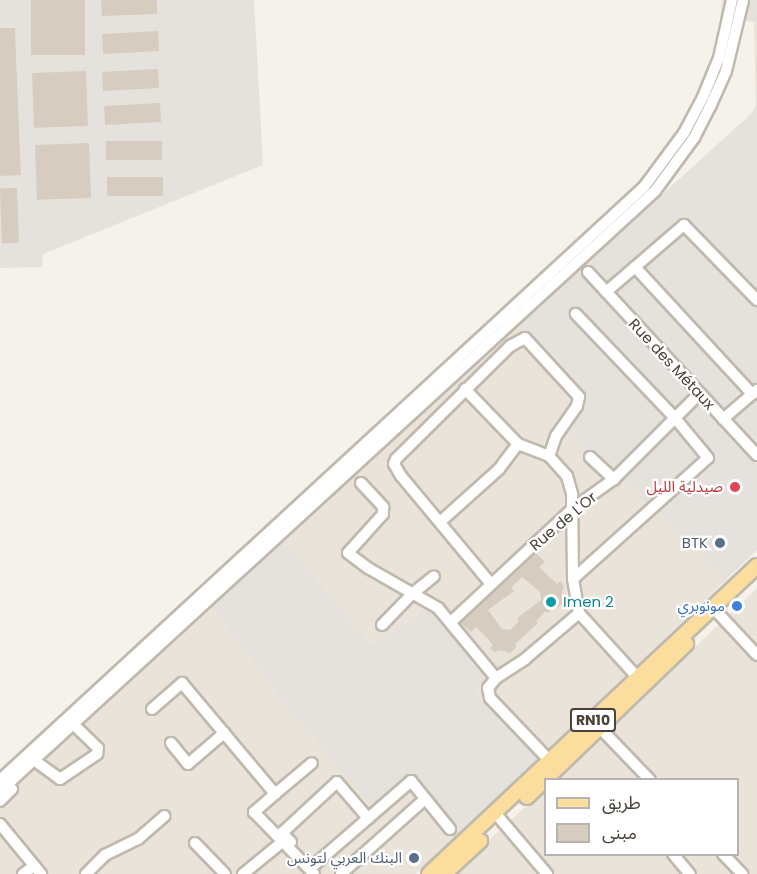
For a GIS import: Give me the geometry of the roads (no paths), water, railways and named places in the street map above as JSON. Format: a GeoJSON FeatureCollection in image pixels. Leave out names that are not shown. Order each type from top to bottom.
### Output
{"type":"FeatureCollection","features":[{"type":"Feature","properties":{"kind":"main road","name":"RN10"},"geometry":{"type":"LineString","coordinates":[[444,874],[550,761],[757,566]]}},
{"type":"Feature","properties":{"kind":"main road","name":"RN10"},"geometry":{"type":"LineString","coordinates":[[429,874],[499,817],[600,728],[757,578]]}},
{"type":"Feature","properties":{"kind":"street"},"geometry":{"type":"LineString","coordinates":[[0,780],[645,187],[684,133],[703,97],[718,58],[732,0]]}},
{"type":"Feature","properties":{"kind":"street"},"geometry":{"type":"LineString","coordinates":[[0,791],[655,191],[694,138],[710,107],[726,71],[743,0]]}},
{"type":"Feature","properties":{"kind":"street"},"geometry":{"type":"LineString","coordinates":[[606,292],[682,226],[687,225],[757,300]]}},
{"type":"Feature","properties":{"kind":"street"},"geometry":{"type":"LineString","coordinates":[[635,267],[755,392],[723,419]]}},
{"type":"Feature","properties":{"kind":"street","name":"Rue des Métaux"},"geometry":{"type":"LineString","coordinates":[[588,272],[757,455]]}},
{"type":"Feature","properties":{"kind":"street"},"geometry":{"type":"LineString","coordinates":[[573,579],[707,460],[708,455],[576,314]]}},
{"type":"Feature","properties":{"kind":"street"},"geometry":{"type":"LineString","coordinates":[[491,584],[394,464],[396,459],[465,389],[521,338],[529,339],[579,397],[577,406],[556,436],[549,456]]}},
{"type":"Feature","properties":{"kind":"street"},"geometry":{"type":"LineString","coordinates":[[465,389],[519,444],[549,456],[567,476],[572,509],[573,579],[579,613],[638,677]]}},
{"type":"Feature","properties":{"kind":"street","name":"Rue de L'Or"},"geometry":{"type":"LineString","coordinates":[[451,622],[572,509],[615,479],[699,393]]}},
{"type":"Feature","properties":{"kind":"street"},"geometry":{"type":"LineString","coordinates":[[440,522],[494,474],[519,444]]}},
{"type":"Feature","properties":{"kind":"street"},"geometry":{"type":"LineString","coordinates":[[590,457],[615,479]]}},
{"type":"Feature","properties":{"kind":"street"},"geometry":{"type":"LineString","coordinates":[[361,483],[383,507],[383,514],[348,553],[368,568],[412,594],[429,601],[451,622],[496,678]]}},
{"type":"Feature","properties":{"kind":"street"},"geometry":{"type":"LineString","coordinates":[[382,625],[412,594],[434,576]]}},
{"type":"Feature","properties":{"kind":"street"},"geometry":{"type":"LineString","coordinates":[[550,761],[490,698],[488,688],[496,678],[525,659],[579,613]]}},
{"type":"Feature","properties":{"kind":"street"},"geometry":{"type":"LineString","coordinates":[[718,614],[757,655]]}},
{"type":"Feature","properties":{"kind":"street"},"geometry":{"type":"LineString","coordinates":[[152,709],[182,683],[275,794]]}},
{"type":"Feature","properties":{"kind":"street"},"geometry":{"type":"LineString","coordinates":[[0,801],[38,764],[80,727],[98,748],[97,754],[60,779],[38,764]]}},
{"type":"Feature","properties":{"kind":"street"},"geometry":{"type":"LineString","coordinates":[[600,728],[649,778]]}},
{"type":"Feature","properties":{"kind":"street"},"geometry":{"type":"LineString","coordinates":[[171,743],[191,768],[224,733]]}},
{"type":"Feature","properties":{"kind":"street"},"geometry":{"type":"LineString","coordinates":[[312,763],[254,812],[282,842],[316,871]]}},
{"type":"Feature","properties":{"kind":"street"},"geometry":{"type":"LineString","coordinates":[[316,871],[282,832],[337,782],[368,818]]}},
{"type":"Feature","properties":{"kind":"street"},"geometry":{"type":"LineString","coordinates":[[316,871],[368,818],[411,782],[450,829]]}},
{"type":"Feature","properties":{"kind":"street"},"geometry":{"type":"LineString","coordinates":[[341,874],[425,799]]}},
{"type":"Feature","properties":{"kind":"street"},"geometry":{"type":"LineString","coordinates":[[86,874],[105,855],[138,839],[164,816]]}},
{"type":"Feature","properties":{"kind":"street"},"geometry":{"type":"LineString","coordinates":[[499,817],[546,874]]}},
{"type":"Feature","properties":{"kind":"street"},"geometry":{"type":"LineString","coordinates":[[0,824],[38,870],[23,874]]}},
{"type":"Feature","properties":{"kind":"street"},"geometry":{"type":"LineString","coordinates":[[243,874],[282,842]]}},
{"type":"Feature","properties":{"kind":"street"},"geometry":{"type":"LineString","coordinates":[[195,843],[225,874]]}},
{"type":"Feature","properties":{"kind":"street"},"geometry":{"type":"LineString","coordinates":[[674,856],[690,874]]}},
{"type":"Feature","properties":{"kind":"street"},"geometry":{"type":"LineString","coordinates":[[724,856],[741,874]]}},
{"type":"Feature","properties":{"kind":"place","name":"صيدلية الليل"},"geometry":{"type":"Point","coordinates":[735,487]}},
{"type":"Feature","properties":{"kind":"place","name":"BTK"},"geometry":{"type":"Point","coordinates":[720,543]}},
{"type":"Feature","properties":{"kind":"place","name":"Imen 2"},"geometry":{"type":"Point","coordinates":[551,602]}},
{"type":"Feature","properties":{"kind":"place","name":"مونوبري"},"geometry":{"type":"Point","coordinates":[737,606]}},
{"type":"Feature","properties":{"kind":"place","name":"البنك العربي لتونس"},"geometry":{"type":"Point","coordinates":[414,858]}}]}
